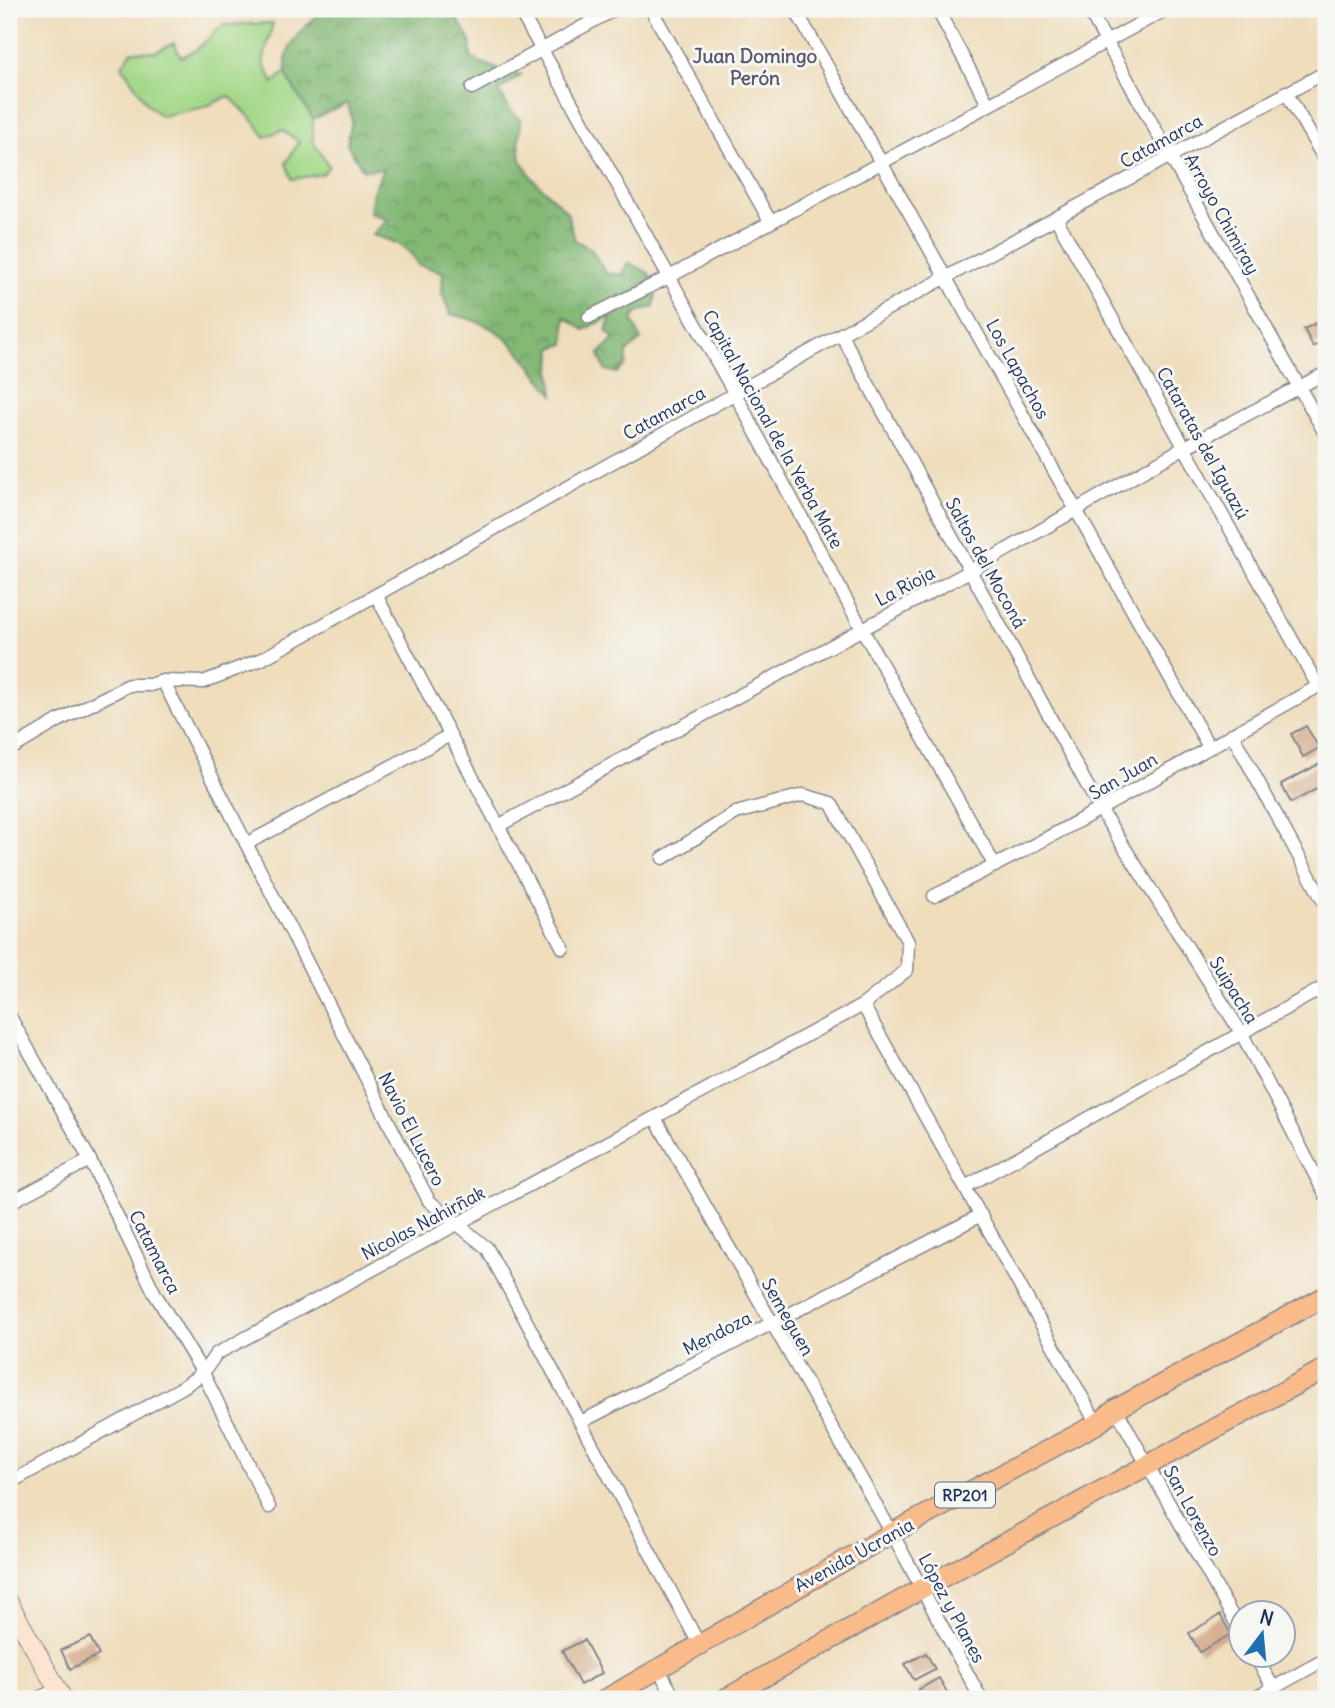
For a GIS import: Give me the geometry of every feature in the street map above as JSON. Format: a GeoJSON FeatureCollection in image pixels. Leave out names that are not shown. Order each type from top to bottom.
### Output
{"type":"FeatureCollection","features":[{"type":"Feature","properties":{"kind":"main road","name":"Avenida Ucrania"},"geometry":{"type":"LineString","coordinates":[[606,1699],[892,1533],[1097,1424],[1116,1409],[1326,1296]]}},
{"type":"Feature","properties":{"kind":"main road"},"geometry":{"type":"LineString","coordinates":[[725,1699],[1326,1368]]}},
{"type":"Feature","properties":{"kind":"main road"},"geometry":{"type":"LineString","coordinates":[[9,1603],[60,1694]]}},
{"type":"Feature","properties":{"kind":"street","name":"Capital Nacional de la Yerba Mate"},"geometry":{"type":"LineString","coordinates":[[519,9],[995,866]]}},
{"type":"Feature","properties":{"kind":"street"},"geometry":{"type":"LineString","coordinates":[[471,88],[615,9]]}},
{"type":"Feature","properties":{"kind":"street"},"geometry":{"type":"LineString","coordinates":[[651,9],[770,221]]}},
{"type":"Feature","properties":{"kind":"street","name":"Los Lapachos"},"geometry":{"type":"LineString","coordinates":[[795,9],[1209,747]]}},
{"type":"Feature","properties":{"kind":"street"},"geometry":{"type":"LineString","coordinates":[[937,9],[988,104]]}},
{"type":"Feature","properties":{"kind":"street","name":"Arroyo Chimiray"},"geometry":{"type":"LineString","coordinates":[[1088,9],[1326,435]]}},
{"type":"Feature","properties":{"kind":"street"},"geometry":{"type":"LineString","coordinates":[[589,317],[669,277],[1167,9]]}},
{"type":"Feature","properties":{"kind":"street","name":"Catamarca"},"geometry":{"type":"LineString","coordinates":[[9,750],[58,721],[129,685],[150,685],[163,681],[203,682],[262,659],[841,334],[1326,72]]}},
{"type":"Feature","properties":{"kind":"street"},"geometry":{"type":"LineString","coordinates":[[1286,92],[1326,162]]}},
{"type":"Feature","properties":{"kind":"street","name":"Cataratas del Iguazú"},"geometry":{"type":"LineString","coordinates":[[1056,218],[1322,684]]}},
{"type":"Feature","properties":{"kind":"street","name":"Saltos del Moconá"},"geometry":{"type":"LineString","coordinates":[[841,334],[1100,809]]}},
{"type":"Feature","properties":{"kind":"street","name":"La Rioja"},"geometry":{"type":"LineString","coordinates":[[498,826],[970,571],[1185,447],[1326,373]]}},
{"type":"Feature","properties":{"kind":"street"},"geometry":{"type":"LineString","coordinates":[[376,595],[563,948]]}},
{"type":"Feature","properties":{"kind":"street","name":"Navio El Lucero"},"geometry":{"type":"LineString","coordinates":[[163,681],[429,1201],[487,1248],[699,1644]]}},
{"type":"Feature","properties":{"kind":"street","name":"San Juan"},"geometry":{"type":"LineString","coordinates":[[934,896],[1100,809],[1322,684]]}},
{"type":"Feature","properties":{"kind":"street"},"geometry":{"type":"LineString","coordinates":[[1232,734],[1326,906]]}},
{"type":"Feature","properties":{"kind":"street"},"geometry":{"type":"LineString","coordinates":[[246,844],[450,735]]}},
{"type":"Feature","properties":{"kind":"street","name":"Nicolas Nahirñak"},"geometry":{"type":"LineString","coordinates":[[9,1483],[183,1387],[202,1373],[216,1353],[863,1005],[907,970],[908,942],[831,803],[803,795],[736,813],[663,858]]}},
{"type":"Feature","properties":{"kind":"street","name":"Suipacha"},"geometry":{"type":"LineString","coordinates":[[1100,809],[1242,1034],[1326,1196]]}},
{"type":"Feature","properties":{"kind":"street"},"geometry":{"type":"LineString","coordinates":[[965,1187],[1326,986]]}},
{"type":"Feature","properties":{"kind":"street"},"geometry":{"type":"LineString","coordinates":[[863,1005],[1097,1424]]}},
{"type":"Feature","properties":{"kind":"street","name":"Catamarca"},"geometry":{"type":"LineString","coordinates":[[9,1015],[90,1160],[155,1294],[202,1373],[269,1507]]}},
{"type":"Feature","properties":{"kind":"street","name":"Semeguen"},"geometry":{"type":"LineString","coordinates":[[655,1118],[892,1533]]}},
{"type":"Feature","properties":{"kind":"street"},"geometry":{"type":"LineString","coordinates":[[9,1203],[90,1160]]}},
{"type":"Feature","properties":{"kind":"street","name":"Mendoza"},"geometry":{"type":"LineString","coordinates":[[581,1422],[981,1215]]}},
{"type":"Feature","properties":{"kind":"street","name":"San Lorenzo"},"geometry":{"type":"LineString","coordinates":[[1116,1409],[1226,1603]]}},
{"type":"Feature","properties":{"kind":"street","name":"López y Planes"},"geometry":{"type":"LineString","coordinates":[[892,1533],[981,1699]]}},
{"type":"Feature","properties":{"kind":"street"},"geometry":{"type":"LineString","coordinates":[[1253,1699],[1277,1694],[1326,1659]]}},
{"type":"Feature","properties":{"kind":"street"},"geometry":{"type":"LineString","coordinates":[[659,1670],[675,1699]]}},
{"type":"Feature","properties":{"kind":"street"},"geometry":{"type":"LineString","coordinates":[[1263,1670],[1277,1694]]}},
{"type":"Feature","properties":{"kind":"street"},"geometry":{"type":"LineString","coordinates":[[37,1699],[60,1694]]}},
{"type":"Feature","properties":{"kind":"green space"},"geometry":{"type":"Polygon","coordinates":[[[325,9],[451,9],[470,40],[471,58],[521,75],[499,91],[511,111],[521,120],[521,160],[533,179],[567,212],[575,240],[591,249],[606,273],[621,275],[628,262],[649,273],[656,295],[654,306],[638,312],[632,319],[641,340],[627,352],[626,365],[617,373],[605,370],[599,354],[614,339],[606,331],[611,316],[584,330],[565,317],[565,344],[552,348],[554,395],[521,354],[500,334],[470,319],[450,314],[442,293],[443,272],[418,265],[405,248],[372,235],[388,220],[370,213],[373,192],[383,169],[363,170],[347,144],[352,121],[348,103],[313,119],[287,76],[286,61],[292,43],[325,9]]]}},
{"type":"Feature","properties":{"kind":"green space"},"geometry":{"type":"Polygon","coordinates":[[[273,23],[263,62],[273,83],[286,72],[313,119],[313,142],[329,166],[323,174],[292,179],[286,163],[299,142],[282,130],[265,137],[253,120],[229,96],[204,107],[161,116],[148,105],[122,66],[132,51],[155,52],[174,43],[181,57],[196,50],[223,25],[273,23]]]}},
{"type":"Feature","properties":{"kind":"building"},"geometry":{"type":"Polygon","coordinates":[[[1326,318],[1326,340],[1313,347],[1304,329],[1326,318]]]}},
{"type":"Feature","properties":{"kind":"building"},"geometry":{"type":"Polygon","coordinates":[[[1306,726],[1319,748],[1303,757],[1291,734],[1306,726]]]}},
{"type":"Feature","properties":{"kind":"building"},"geometry":{"type":"Polygon","coordinates":[[[1321,763],[1326,772],[1326,784],[1291,803],[1281,784],[1321,763]]]}},
{"type":"Feature","properties":{"kind":"building"},"geometry":{"type":"Polygon","coordinates":[[[1220,1615],[1226,1625],[1226,1637],[1200,1652],[1189,1633],[1220,1615]]]}},
{"type":"Feature","properties":{"kind":"building"},"geometry":{"type":"Polygon","coordinates":[[[90,1637],[99,1655],[70,1669],[61,1650],[90,1637]]]}},
{"type":"Feature","properties":{"kind":"building"},"geometry":{"type":"Polygon","coordinates":[[[584,1640],[602,1673],[580,1685],[562,1651],[584,1640]]]}},
{"type":"Feature","properties":{"kind":"building"},"geometry":{"type":"Polygon","coordinates":[[[926,1653],[935,1669],[914,1680],[905,1664],[926,1653]]]}},
{"type":"Feature","properties":{"kind":"building"},"geometry":{"type":"Polygon","coordinates":[[[939,1678],[948,1694],[939,1699],[923,1699],[918,1690],[939,1678]]]}},
{"type":"Feature","properties":{"kind":"district","name":"Juan Domingo Perón"},"geometry":{"type":"Point","coordinates":[755,67]}}]}
